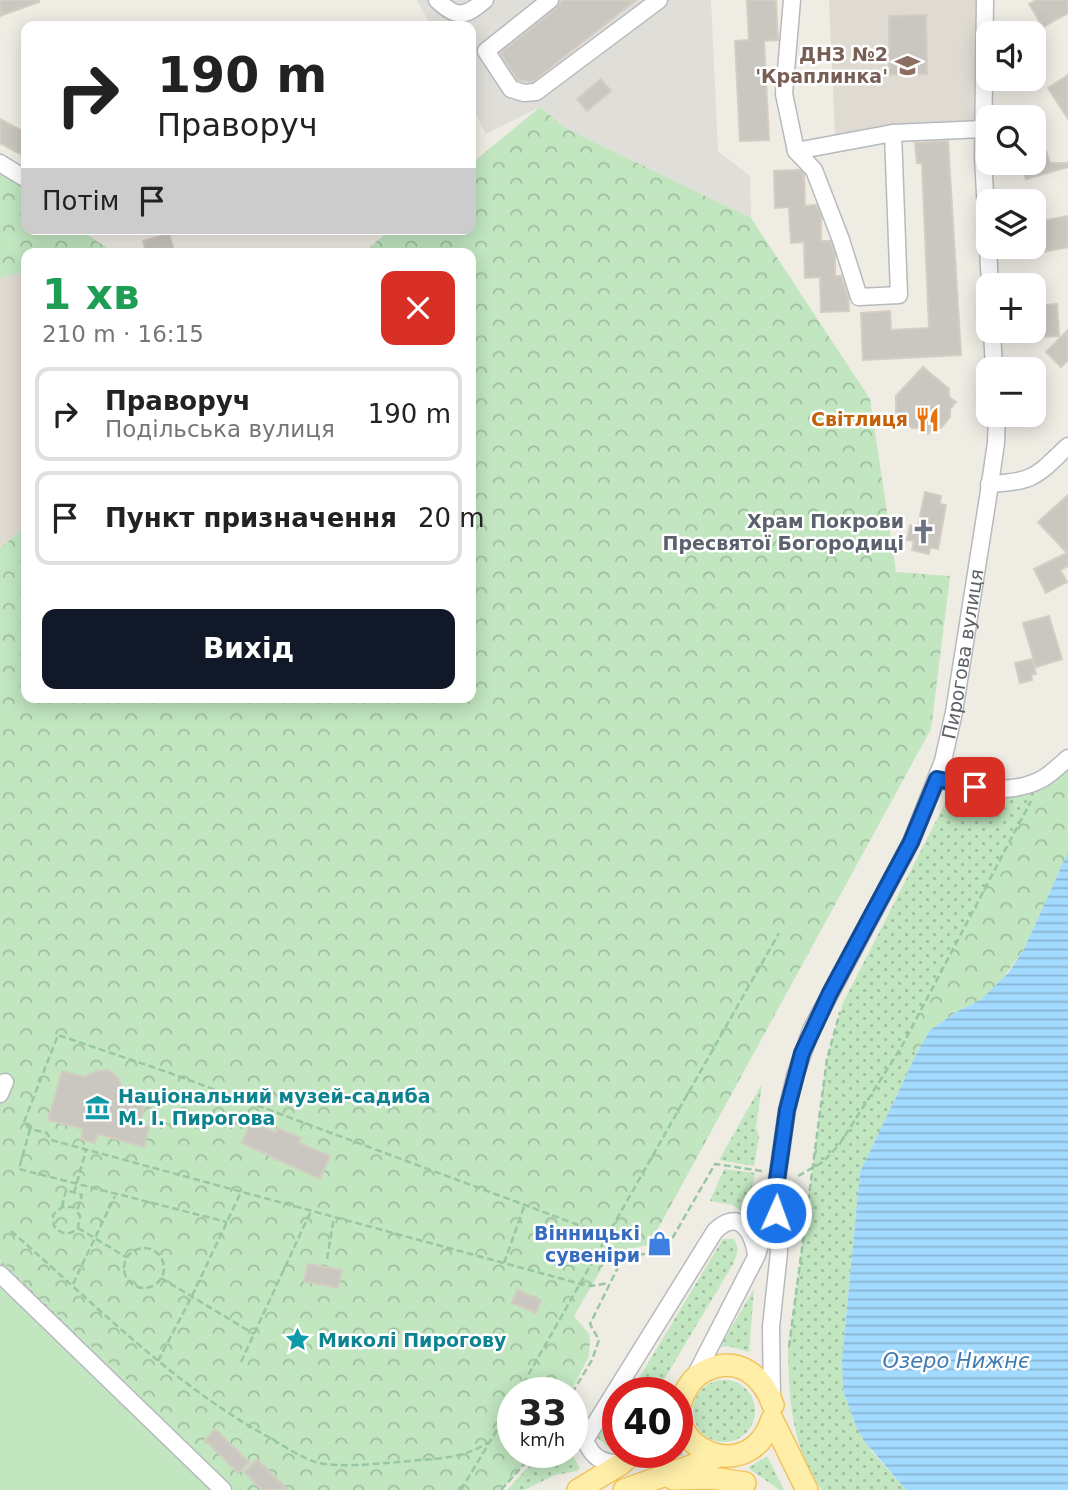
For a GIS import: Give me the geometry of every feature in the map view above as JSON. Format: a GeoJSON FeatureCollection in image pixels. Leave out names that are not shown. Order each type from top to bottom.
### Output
{"type":"FeatureCollection","features":[{"type":"Feature","properties":{"kind":"main road"},"geometry":{"type":"LineString","coordinates":[[693,1385],[719,1367],[727,1365],[743,1368],[757,1377],[767,1390],[772,1412],[807,1490]]}},
{"type":"Feature","properties":{"kind":"main road"},"geometry":{"type":"LineString","coordinates":[[624,1490],[720,1457],[739,1456],[751,1451],[768,1432],[772,1412]]}},
{"type":"Feature","properties":{"kind":"main road"},"geometry":{"type":"LineString","coordinates":[[693,1441],[699,1448],[720,1457],[751,1486]]}},
{"type":"Feature","properties":{"kind":"main road"},"geometry":{"type":"LineString","coordinates":[[578,1490],[612,1468]]}},
{"type":"Feature","properties":{"kind":"main road"},"geometry":{"type":"LineString","coordinates":[[650,1480],[712,1478],[751,1486]]}},
{"type":"Feature","properties":{"kind":"street"},"geometry":{"type":"LineString","coordinates":[[437,0],[451,13],[465,14],[485,0]]}},
{"type":"Feature","properties":{"kind":"street"},"geometry":{"type":"LineString","coordinates":[[550,0],[486,51],[511,89],[524,93],[536,92],[659,0]]}},
{"type":"Feature","properties":{"kind":"street"},"geometry":{"type":"LineString","coordinates":[[792,0],[784,94],[796,151],[814,170],[859,297],[900,295],[893,133]]}},
{"type":"Feature","properties":{"kind":"street"},"geometry":{"type":"LineString","coordinates":[[983,105],[985,0]]}},
{"type":"Feature","properties":{"kind":"street"},"geometry":{"type":"LineString","coordinates":[[796,151],[893,133],[976,129]]}},
{"type":"Feature","properties":{"kind":"street"},"geometry":{"type":"LineString","coordinates":[[0,163],[21,176]]}},
{"type":"Feature","properties":{"kind":"street"},"geometry":{"type":"LineString","coordinates":[[984,175],[989,273]]}},
{"type":"Feature","properties":{"kind":"street","name":"Пирогова вулиця"},"geometry":{"type":"LineString","coordinates":[[692,1377],[757,1255],[775,1194],[787,1110],[806,1041],[911,842],[937,779],[954,712],[997,427]]}},
{"type":"Feature","properties":{"kind":"street"},"geometry":{"type":"LineString","coordinates":[[989,484],[1029,479],[1068,446]]}},
{"type":"Feature","properties":{"kind":"street"},"geometry":{"type":"LineString","coordinates":[[937,779],[993,788],[1026,785],[1042,779],[1068,758]]}},
{"type":"Feature","properties":{"kind":"street","name":"Пирогова вулиця"},"geometry":{"type":"LineString","coordinates":[[772,1412],[771,1327],[779,1252],[775,1194]]}},
{"type":"Feature","properties":{"kind":"street"},"geometry":{"type":"LineString","coordinates":[[624,1377],[715,1231],[723,1223],[734,1221],[743,1225],[754,1241],[757,1255]]}},
{"type":"Feature","properties":{"kind":"street"},"geometry":{"type":"LineString","coordinates":[[0,1275],[223,1490]]}},
{"type":"Feature","properties":{"kind":"street"},"geometry":{"type":"LineString","coordinates":[[602,1413],[585,1440],[590,1452],[602,1460]]}},
{"type":"Feature","properties":{"kind":"path"},"geometry":{"type":"LineString","coordinates":[[799,1176],[823,1163],[839,1145],[902,1046],[1042,779]]}},
{"type":"Feature","properties":{"kind":"path"},"geometry":{"type":"LineString","coordinates":[[528,1377],[779,933]]}},
{"type":"Feature","properties":{"kind":"path"},"geometry":{"type":"LineString","coordinates":[[788,1351],[830,1042],[844,1003]]}},
{"type":"Feature","properties":{"kind":"path"},"geometry":{"type":"LineString","coordinates":[[608,1236],[170,1073],[58,1035],[24,1122],[30,1129],[47,1133],[51,1140],[86,1150],[582,1284],[591,1286],[609,1283]]}},
{"type":"Feature","properties":{"kind":"path"},"geometry":{"type":"LineString","coordinates":[[30,1129],[19,1169],[227,1222]]}},
{"type":"Feature","properties":{"kind":"path"},"geometry":{"type":"LineString","coordinates":[[74,1192],[86,1150]]}},
{"type":"Feature","properties":{"kind":"path"},"geometry":{"type":"LineString","coordinates":[[582,1377],[592,1360],[599,1340],[590,1324],[624,1258],[665,1251],[715,1164],[762,1171]]}},
{"type":"Feature","properties":{"kind":"path"},"geometry":{"type":"LineString","coordinates":[[62,1207],[73,1208],[80,1216],[78,1228],[68,1234],[57,1231],[52,1220],[53,1215],[62,1207],[66,1190],[82,1195],[77,1211]]}},
{"type":"Feature","properties":{"kind":"path"},"geometry":{"type":"LineString","coordinates":[[158,1361],[241,1192]]}},
{"type":"Feature","properties":{"kind":"path"},"geometry":{"type":"LineString","coordinates":[[73,1284],[115,1195]]}},
{"type":"Feature","properties":{"kind":"path"},"geometry":{"type":"LineString","coordinates":[[504,1263],[525,1204]]}},
{"type":"Feature","properties":{"kind":"path"},"geometry":{"type":"LineString","coordinates":[[241,1362],[311,1211]]}},
{"type":"Feature","properties":{"kind":"path"},"geometry":{"type":"LineString","coordinates":[[327,1259],[334,1217]]}},
{"type":"Feature","properties":{"kind":"path"},"geometry":{"type":"LineString","coordinates":[[78,1228],[127,1258]]}},
{"type":"Feature","properties":{"kind":"path"},"geometry":{"type":"LineString","coordinates":[[11,1231],[158,1361],[241,1422],[303,1457],[321,1463],[402,1462],[457,1456],[476,1450],[491,1441]]}},
{"type":"Feature","properties":{"kind":"path"},"geometry":{"type":"LineString","coordinates":[[142,1248],[154,1251],[159,1255],[163,1266],[161,1278],[152,1286],[134,1285],[126,1276],[124,1263],[142,1248]]}},
{"type":"Feature","properties":{"kind":"path"},"geometry":{"type":"LineString","coordinates":[[161,1278],[254,1335]]}},
{"type":"Feature","properties":{"kind":"path"},"geometry":{"type":"LineString","coordinates":[[461,1490],[497,1431]]}},
{"type":"Feature","properties":{"kind":"path"},"geometry":{"type":"LineString","coordinates":[[501,1490],[521,1468]]}},
{"type":"Feature","properties":{"kind":"shaded area"},"geometry":{"type":"Polygon","coordinates":[[[417,0],[711,0],[718,151],[750,176],[751,218],[565,128],[540,107],[486,134],[476,115],[476,21],[428,21],[417,0]]]}},
{"type":"Feature","properties":{"kind":"shaded area","name":"ДНЗ №2 'Краплинка'"},"geometry":{"type":"Polygon","coordinates":[[[829,0],[985,0],[985,21],[976,21],[976,91],[984,91],[983,105],[976,105],[976,129],[835,135],[829,0]]]}},
{"type":"Feature","properties":{"kind":"shaded area"},"geometry":{"type":"Polygon","coordinates":[[[0,163],[21,216],[21,235],[88,235],[106,248],[21,248],[21,531],[0,548],[0,163]]]}},
{"type":"Feature","properties":{"kind":"green space"},"geometry":{"type":"Polygon","coordinates":[[[540,107],[565,128],[751,218],[870,399],[896,572],[950,576],[931,729],[649,1245],[611,1252],[574,1316],[590,1335],[589,1356],[578,1377],[497,1377],[497,1468],[521,1468],[501,1490],[243,1490],[0,1260],[0,548],[21,531],[21,703],[476,703],[476,248],[369,248],[384,235],[476,235],[476,160],[540,107]]]}},
{"type":"Feature","properties":{"kind":"green space"},"geometry":{"type":"Polygon","coordinates":[[[0,163],[21,176],[21,235],[88,235],[107,248],[21,248],[21,272],[0,278],[0,163]]]}},
{"type":"Feature","properties":{"kind":"green space"},"geometry":{"type":"Polygon","coordinates":[[[1068,758],[1068,852],[1024,949],[997,986],[982,999],[930,1030],[917,1053],[902,1046],[1042,779],[1068,758]]]}},
{"type":"Feature","properties":{"kind":"green space"},"geometry":{"type":"Polygon","coordinates":[[[1042,779],[902,1045],[917,1053],[860,1172],[842,1359],[843,1391],[856,1426],[872,1452],[906,1490],[822,1490],[812,1475],[798,1441],[791,1406],[788,1351],[827,1059],[843,1003],[955,784],[1042,779]]]}},
{"type":"Feature","properties":{"kind":"green space"},"geometry":{"type":"Polygon","coordinates":[[[762,1084],[756,1127],[759,1137],[754,1166],[719,1160],[762,1084]]]}},
{"type":"Feature","properties":{"kind":"green space"},"geometry":{"type":"Polygon","coordinates":[[[724,1169],[755,1173],[746,1215],[733,1205],[710,1201],[724,1169]]]}},
{"type":"Feature","properties":{"kind":"green space"},"geometry":{"type":"Polygon","coordinates":[[[723,1239],[734,1239],[737,1252],[734,1261],[665,1377],[640,1377],[723,1239]]]}},
{"type":"Feature","properties":{"kind":"green space"},"geometry":{"type":"Polygon","coordinates":[[[0,1260],[243,1490],[223,1490],[0,1274],[0,1260]]]}},
{"type":"Feature","properties":{"kind":"green space"},"geometry":{"type":"Polygon","coordinates":[[[0,1274],[223,1490],[0,1490],[0,1274]]]}},
{"type":"Feature","properties":{"kind":"green space"},"geometry":{"type":"Polygon","coordinates":[[[754,1289],[749,1352],[728,1346],[720,1347],[754,1289]]]}},
{"type":"Feature","properties":{"kind":"green space"},"geometry":{"type":"Polygon","coordinates":[[[724,1380],[746,1389],[754,1405],[754,1417],[746,1433],[724,1442],[702,1433],[693,1411],[702,1389],[724,1380]]]}},
{"type":"Feature","properties":{"kind":"green space"},"geometry":{"type":"Polygon","coordinates":[[[602,1427],[602,1442],[592,1434],[602,1427]]]}},
{"type":"Feature","properties":{"kind":"green space"},"geometry":{"type":"Polygon","coordinates":[[[767,1456],[784,1490],[748,1468],[767,1456]]]}},
{"type":"Feature","properties":{"kind":"green space"},"geometry":{"type":"Polygon","coordinates":[[[527,1468],[580,1468],[555,1475],[524,1490],[507,1490],[527,1468]]]}},
{"type":"Feature","properties":{"kind":"water","name":"Озеро Нижнє"},"geometry":{"type":"Polygon","coordinates":[[[1068,852],[1068,1490],[906,1490],[865,1442],[843,1391],[842,1359],[860,1172],[930,1030],[982,999],[1009,972],[1024,949],[1068,852]]]}},
{"type":"Feature","properties":{"kind":"building"},"geometry":{"type":"Polygon","coordinates":[[[0,0],[39,0],[39,2],[0,16],[0,0]]]}},
{"type":"Feature","properties":{"kind":"building"},"geometry":{"type":"Polygon","coordinates":[[[562,0],[636,0],[532,82],[518,80],[500,53],[557,8],[562,0]]]}},
{"type":"Feature","properties":{"kind":"building"},"geometry":{"type":"Polygon","coordinates":[[[747,0],[776,0],[778,40],[764,41],[769,140],[740,141],[735,41],[749,40],[747,0]]]}},
{"type":"Feature","properties":{"kind":"building"},"geometry":{"type":"Polygon","coordinates":[[[1037,0],[1068,0],[1068,13],[1046,25],[1046,21],[1039,21],[1029,4],[1037,0]]]}},
{"type":"Feature","properties":{"kind":"building"},"geometry":{"type":"Polygon","coordinates":[[[926,15],[927,74],[889,75],[889,16],[926,15]]]}},
{"type":"Feature","properties":{"kind":"building"},"geometry":{"type":"Polygon","coordinates":[[[1068,75],[1068,119],[1048,88],[1068,75]]]}},
{"type":"Feature","properties":{"kind":"building"},"geometry":{"type":"Polygon","coordinates":[[[601,79],[611,91],[587,111],[577,99],[601,79]]]}},
{"type":"Feature","properties":{"kind":"building"},"geometry":{"type":"Polygon","coordinates":[[[0,119],[21,130],[21,154],[0,143],[0,119]]]}},
{"type":"Feature","properties":{"kind":"building"},"geometry":{"type":"Polygon","coordinates":[[[948,141],[961,355],[863,360],[861,313],[890,311],[891,330],[929,328],[922,163],[917,163],[915,143],[948,141]]]}},
{"type":"Feature","properties":{"kind":"building"},"geometry":{"type":"Polygon","coordinates":[[[1046,151],[1050,163],[1068,163],[1068,167],[1046,173],[1046,151]]]}},
{"type":"Feature","properties":{"kind":"building"},"geometry":{"type":"Polygon","coordinates":[[[800,170],[804,174],[805,206],[816,205],[821,216],[821,241],[831,243],[835,254],[835,276],[841,276],[848,297],[849,311],[821,312],[820,277],[805,278],[804,242],[791,243],[789,207],[775,208],[774,171],[800,170]]]}},
{"type":"Feature","properties":{"kind":"building"},"geometry":{"type":"Polygon","coordinates":[[[1068,216],[1068,247],[1046,251],[1046,220],[1068,216]]]}},
{"type":"Feature","properties":{"kind":"building"},"geometry":{"type":"Polygon","coordinates":[[[169,235],[173,248],[145,248],[143,241],[169,235]]]}},
{"type":"Feature","properties":{"kind":"building"},"geometry":{"type":"Polygon","coordinates":[[[1057,304],[1059,336],[1046,337],[1046,305],[1057,304]]]}},
{"type":"Feature","properties":{"kind":"building"},"geometry":{"type":"Polygon","coordinates":[[[1068,330],[1068,360],[1061,367],[1046,352],[1068,330]]]}},
{"type":"Feature","properties":{"kind":"building"},"geometry":{"type":"Polygon","coordinates":[[[923,367],[949,389],[949,397],[956,402],[950,409],[950,417],[941,428],[933,428],[928,434],[922,428],[912,428],[896,414],[896,396],[923,367]]]}},
{"type":"Feature","properties":{"kind":"building"},"geometry":{"type":"Polygon","coordinates":[[[925,492],[941,496],[940,504],[946,505],[938,549],[930,547],[929,554],[912,550],[914,541],[907,540],[910,525],[918,526],[925,492]]]}},
{"type":"Feature","properties":{"kind":"building"},"geometry":{"type":"Polygon","coordinates":[[[1068,495],[1068,566],[1060,570],[1067,582],[1046,593],[1034,569],[1067,553],[1038,522],[1068,495]]]}},
{"type":"Feature","properties":{"kind":"building"},"geometry":{"type":"Polygon","coordinates":[[[1049,616],[1062,659],[1036,667],[1023,623],[1049,616]]]}},
{"type":"Feature","properties":{"kind":"building"},"geometry":{"type":"Polygon","coordinates":[[[1032,659],[1036,674],[1031,675],[1032,680],[1020,683],[1015,663],[1032,659]]]}},
{"type":"Feature","properties":{"kind":"building","name":"Національний музей-садиба М. І. Пирогова"},"geometry":{"type":"Polygon","coordinates":[[[108,1070],[118,1077],[122,1088],[148,1094],[139,1125],[149,1127],[144,1147],[98,1134],[95,1143],[81,1139],[83,1129],[48,1120],[62,1071],[85,1077],[97,1071],[108,1070]]]}},
{"type":"Feature","properties":{"kind":"building"},"geometry":{"type":"Polygon","coordinates":[[[251,1122],[276,1133],[277,1128],[301,1138],[299,1143],[330,1156],[320,1179],[242,1143],[251,1122]]]}},
{"type":"Feature","properties":{"kind":"building"},"geometry":{"type":"Polygon","coordinates":[[[308,1264],[342,1270],[338,1288],[304,1281],[308,1264]]]}},
{"type":"Feature","properties":{"kind":"building"},"geometry":{"type":"Polygon","coordinates":[[[517,1290],[541,1300],[536,1313],[512,1303],[517,1290]]]}},
{"type":"Feature","properties":{"kind":"building"},"geometry":{"type":"Polygon","coordinates":[[[215,1429],[249,1462],[238,1473],[205,1440],[215,1429]]]}},
{"type":"Feature","properties":{"kind":"building"},"geometry":{"type":"Polygon","coordinates":[[[257,1459],[288,1490],[262,1490],[244,1472],[257,1459]]]}},
{"type":"Feature","properties":{"kind":"place","name":"ДНЗ №2 'Краплинка'"},"geometry":{"type":"Point","coordinates":[908,65]}},
{"type":"Feature","properties":{"kind":"place","name":"Світлиця"},"geometry":{"type":"Point","coordinates":[928,419]}},
{"type":"Feature","properties":{"kind":"place","name":"Храм Покрови Пресвятої Богородиці"},"geometry":{"type":"Point","coordinates":[924,532]}},
{"type":"Feature","properties":{"kind":"place","name":"Національний музей-садиба М. І. Пирогова"},"geometry":{"type":"Point","coordinates":[98,1107]}},
{"type":"Feature","properties":{"kind":"place","name":"Вінницькі сувеніри"},"geometry":{"type":"Point","coordinates":[660,1244]}},
{"type":"Feature","properties":{"kind":"place","name":"Миколі Пирогову"},"geometry":{"type":"Point","coordinates":[298,1340]}},
{"type":"Feature","properties":{"kind":"route"},"geometry":{"type":"LineString","coordinates":[[776,1213],[775,1194],[787,1110],[794,1076],[811,1030],[911,842],[937,779],[975,787]]}}]}
